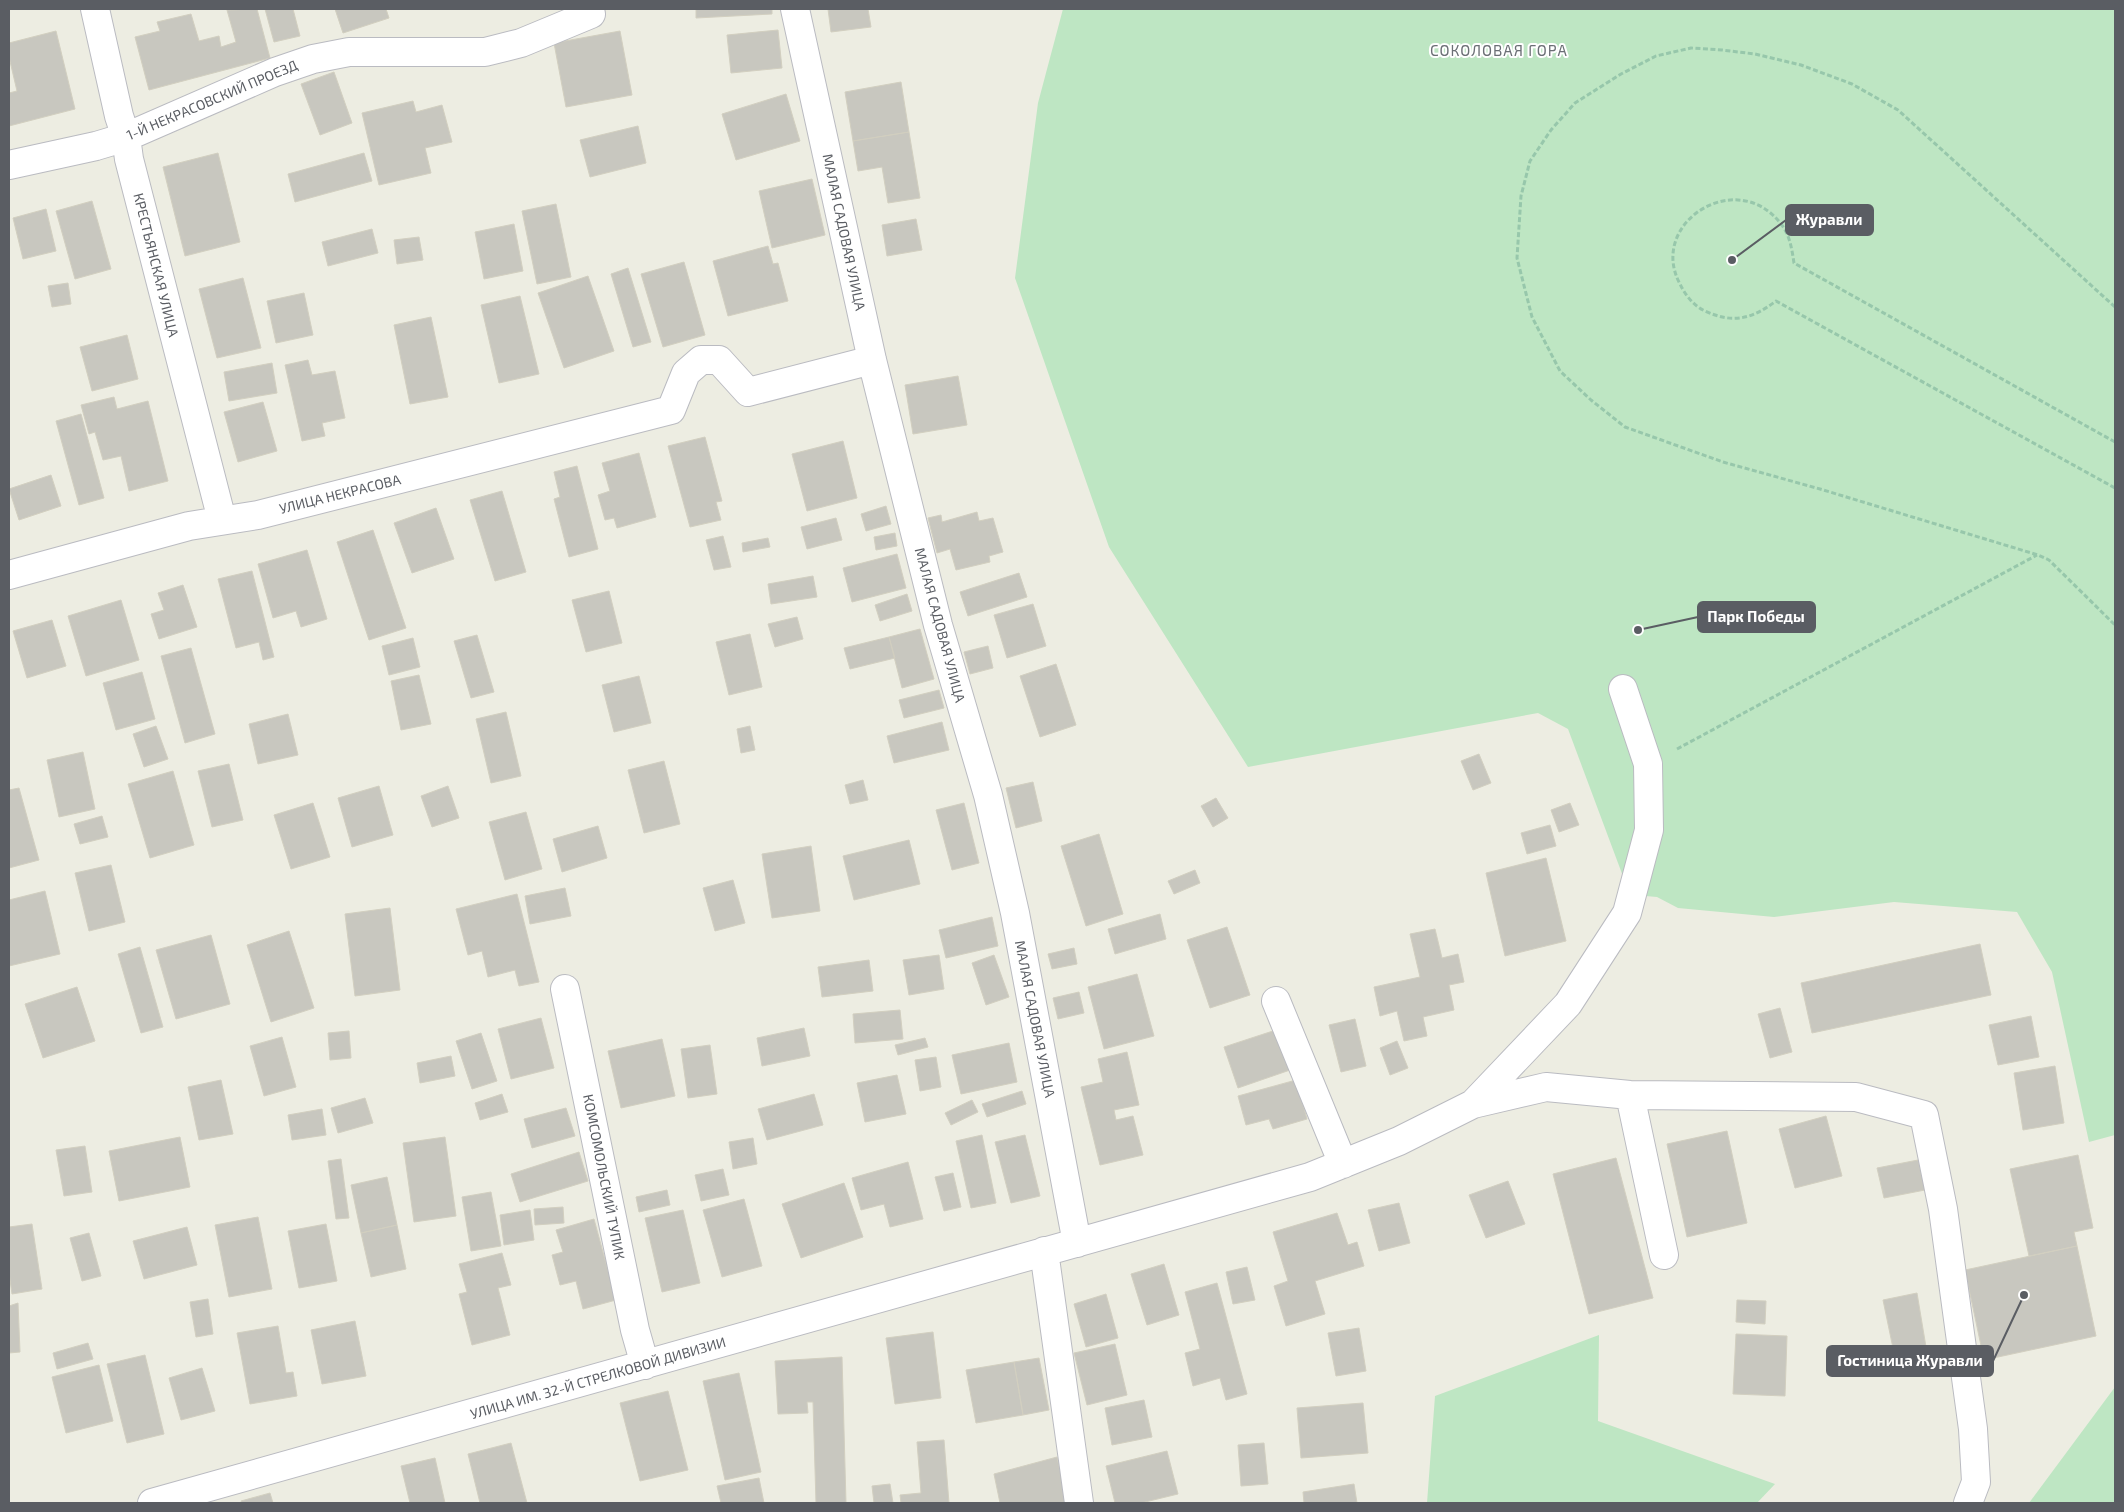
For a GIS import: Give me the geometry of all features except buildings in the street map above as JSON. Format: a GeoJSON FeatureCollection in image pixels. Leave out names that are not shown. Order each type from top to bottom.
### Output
{"type":"FeatureCollection","features":[{"type":"Feature","properties":{"kind":"street","name":"КРЕСТЬЯНСКАЯ УЛИЦА"},"geometry":{"type":"LineString","coordinates":[[95,9],[119,116],[126,137],[129,159],[222,520]]}},
{"type":"Feature","properties":{"kind":"street","name":"МАЛАЯ САДОВАЯ УЛИЦА"},"geometry":{"type":"LineString","coordinates":[[795,9],[872,360],[938,625],[988,795],[1014,913],[1078,1243]]}},
{"type":"Feature","properties":{"kind":"street","name":"1-Й НЕКРАСОВСКИЙ ПРОЕЗД"},"geometry":{"type":"LineString","coordinates":[[9,165],[96,146],[126,137],[276,72],[313,59],[349,52],[485,52],[522,43],[592,14]]}},
{"type":"Feature","properties":{"kind":"street","name":"УЛИЦА НЕКРАСОВА"},"geometry":{"type":"LineString","coordinates":[[9,575],[189,526],[258,516],[671,410],[686,373],[702,360],[719,360],[748,392],[872,360]]}},
{"type":"Feature","properties":{"kind":"street"},"geometry":{"type":"LineString","coordinates":[[1473,1104],[1568,1004],[1627,913],[1649,830],[1648,764],[1624,689]]}},
{"type":"Feature","properties":{"kind":"street","name":"КОМСОМОЛЬСКИЙ ТУПИК"},"geometry":{"type":"LineString","coordinates":[[566,988],[635,1330],[645,1365]]}},
{"type":"Feature","properties":{"kind":"street"},"geometry":{"type":"LineString","coordinates":[[1276,1001],[1343,1164]]}},
{"type":"Feature","properties":{"kind":"street"},"geometry":{"type":"LineString","coordinates":[[1078,1243],[1310,1177],[1400,1141],[1473,1104],[1546,1087],[1630,1096],[1856,1097],[1924,1115],[1943,1209],[1973,1429],[1976,1482],[1968,1503]]}},
{"type":"Feature","properties":{"kind":"street"},"geometry":{"type":"LineString","coordinates":[[1630,1096],[1664,1255]]}},
{"type":"Feature","properties":{"kind":"street","name":"УЛИЦА ИМ. 32-Й СТРЕЛКОВОЙ ДИВИЗИИ"},"geometry":{"type":"LineString","coordinates":[[152,1503],[1078,1243]]}},
{"type":"Feature","properties":{"kind":"street"},"geometry":{"type":"LineString","coordinates":[[1044,1251],[1079,1503]]}},
{"type":"Feature","properties":{"kind":"path"},"geometry":{"type":"LineString","coordinates":[[2115,307],[1898,110],[1852,84],[1801,65],[1755,54],[1691,48],[1656,56],[1621,74],[1575,103],[1551,130],[1530,162],[1521,196],[1517,258],[1532,317],[1560,371],[1625,427],[1723,462],[1820,489],[2038,555],[2049,560],[2115,625]]}},
{"type":"Feature","properties":{"kind":"path"},"geometry":{"type":"LineString","coordinates":[[2115,442],[1794,263],[1791,244],[1782,224],[1767,210],[1747,201],[1726,199],[1706,206],[1689,218],[1678,236],[1673,256],[1676,276],[1685,295],[1700,309],[1719,318],[1739,319],[1759,313],[1776,301],[2115,488]]}},
{"type":"Feature","properties":{"kind":"path"},"geometry":{"type":"LineString","coordinates":[[1648,764],[2038,555]]}},
{"type":"Feature","properties":{"kind":"green space"},"geometry":{"type":"Polygon","coordinates":[[[1063,9],[2115,9],[2115,1135],[2089,1142],[2052,972],[2017,912],[1894,902],[1774,917],[1678,908],[1657,897],[1634,895],[1624,879],[1568,729],[1538,713],[1248,767],[1109,547],[1015,278],[1038,103],[1063,9]]]}},
{"type":"Feature","properties":{"kind":"green space"},"geometry":{"type":"Polygon","coordinates":[[[1599,1335],[1598,1421],[1775,1484],[1757,1503],[1427,1503],[1435,1396],[1599,1335]]]}},
{"type":"Feature","properties":{"kind":"green space"},"geometry":{"type":"Polygon","coordinates":[[[2115,1387],[2115,1503],[2029,1503],[2115,1387]]]}},
{"type":"Feature","properties":{"kind":"place","name":"Журавли"},"geometry":{"type":"Point","coordinates":[1732,260]}},
{"type":"Feature","properties":{"kind":"place","name":"Парк Победы"},"geometry":{"type":"Point","coordinates":[1638,630]}},
{"type":"Feature","properties":{"kind":"place","name":"Гостиница Журавли"},"geometry":{"type":"Point","coordinates":[2024,1295]}},
{"type":"Feature","properties":{"kind":"district","name":"СОКОЛОВАЯ ГОРА"},"geometry":{"type":"Point","coordinates":[1499,51]}}]}
